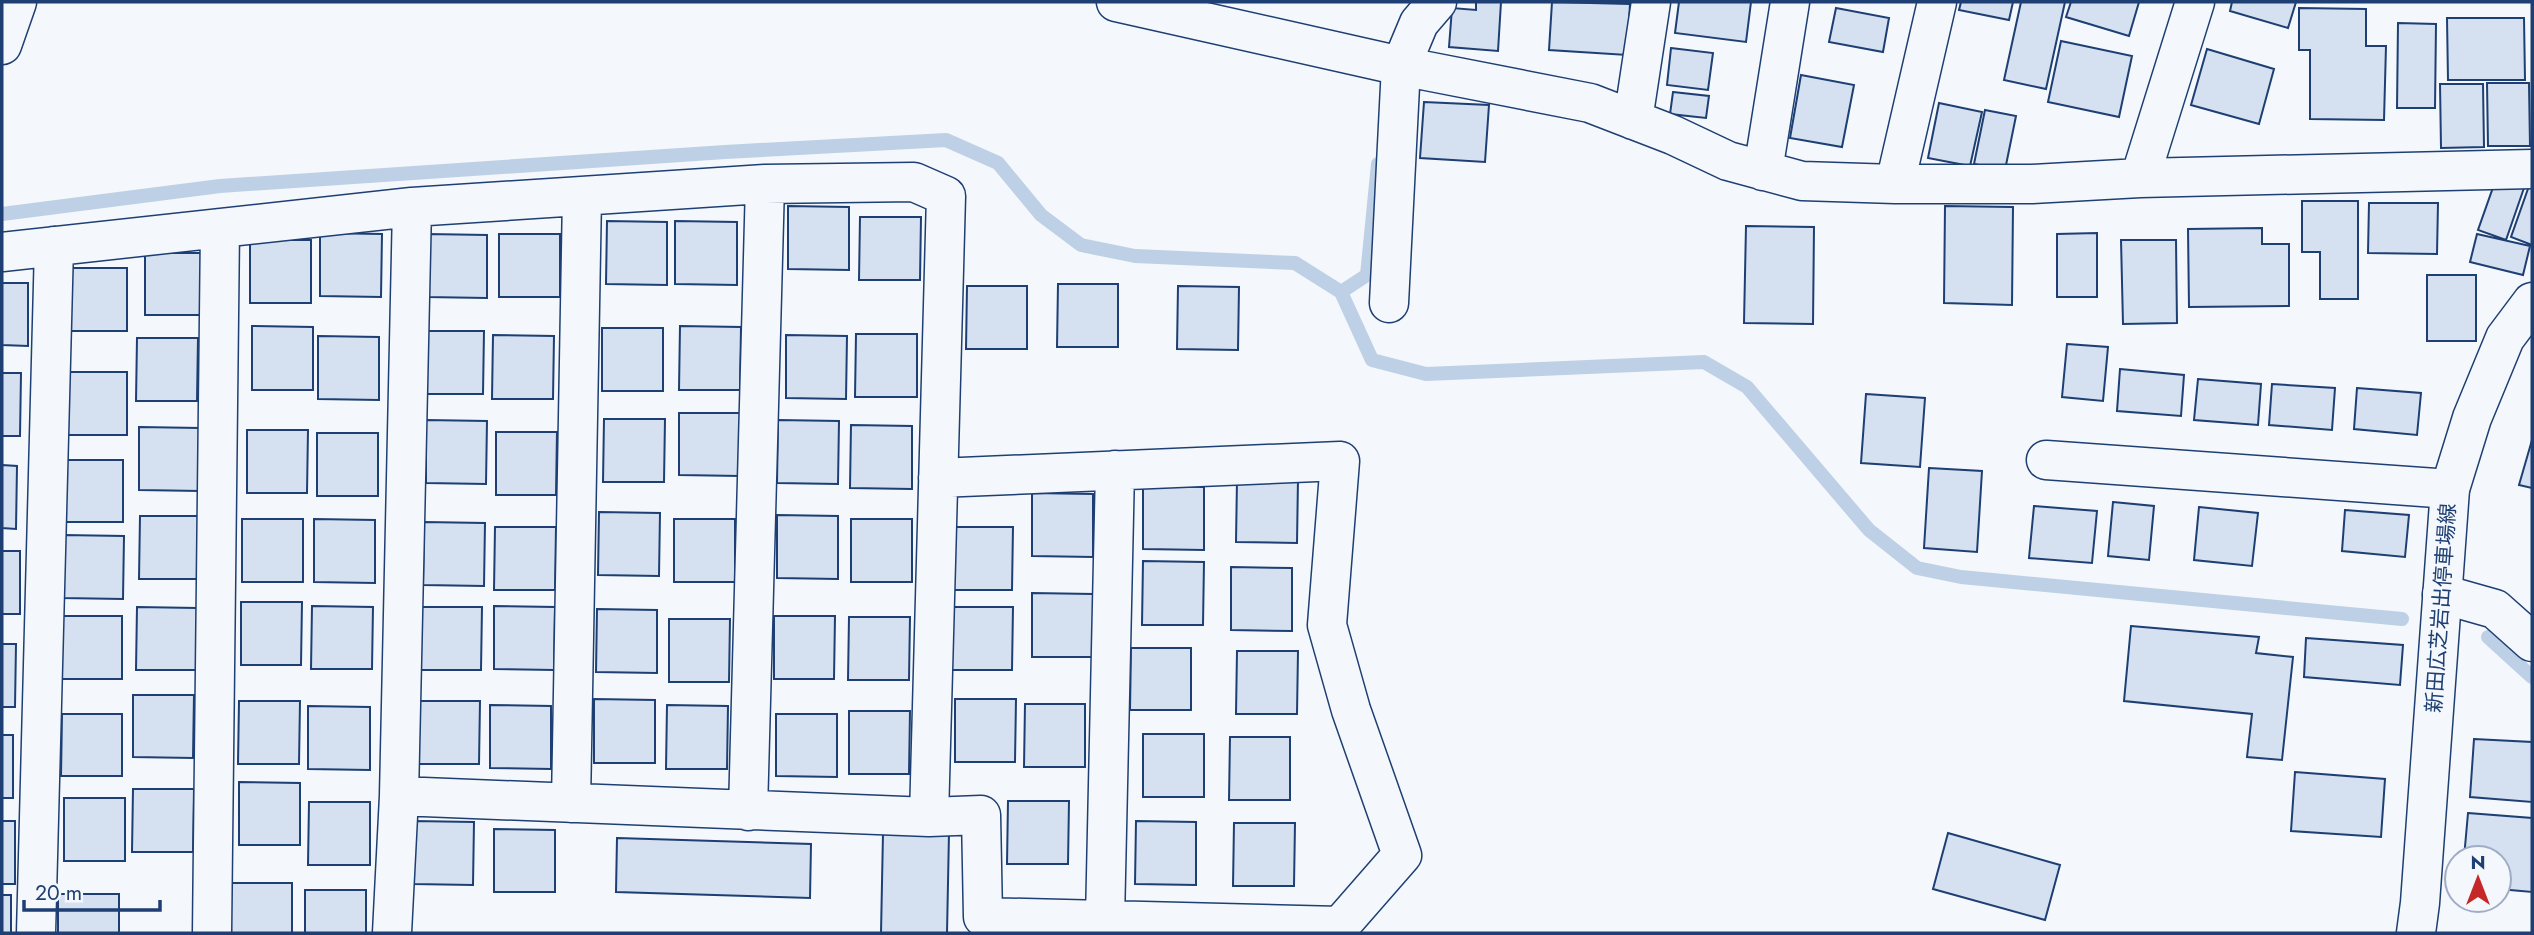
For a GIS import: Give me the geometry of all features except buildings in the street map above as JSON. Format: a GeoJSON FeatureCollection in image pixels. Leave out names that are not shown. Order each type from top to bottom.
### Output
{"type":"FeatureCollection","features":[{"type":"Feature","properties":{"kind":"street"},"geometry":{"type":"LineString","coordinates":[[2,45],[17,2]]}},
{"type":"Feature","properties":{"kind":"street"},"geometry":{"type":"LineString","coordinates":[[1116,2],[1401,66],[1590,103],[1673,135],[1728,161],[1802,181],[2032,184],[2140,178],[2532,169]]}},
{"type":"Feature","properties":{"kind":"street"},"geometry":{"type":"LineString","coordinates":[[1389,303],[1401,66],[1419,23],[1437,2]]}},
{"type":"Feature","properties":{"kind":"street"},"geometry":{"type":"LineString","coordinates":[[1633,120],[1651,2]]}},
{"type":"Feature","properties":{"kind":"street"},"geometry":{"type":"LineString","coordinates":[[1763,171],[1790,2]]}},
{"type":"Feature","properties":{"kind":"street"},"geometry":{"type":"LineString","coordinates":[[1895,184],[1937,2]]}},
{"type":"Feature","properties":{"kind":"street"},"geometry":{"type":"LineString","coordinates":[[2140,178],[2195,2]]}},
{"type":"Feature","properties":{"kind":"street"},"geometry":{"type":"LineString","coordinates":[[2,252],[412,207],[765,184],[914,182],[946,196],[929,817]]}},
{"type":"Feature","properties":{"kind":"street"},"geometry":{"type":"LineString","coordinates":[[748,811],[765,184]]}},
{"type":"Feature","properties":{"kind":"street"},"geometry":{"type":"LineString","coordinates":[[571,803],[582,197]]}},
{"type":"Feature","properties":{"kind":"street"},"geometry":{"type":"LineString","coordinates":[[392,933],[399,796],[412,207]]}},
{"type":"Feature","properties":{"kind":"street"},"geometry":{"type":"LineString","coordinates":[[212,933],[220,228]]}},
{"type":"Feature","properties":{"kind":"street"},"geometry":{"type":"LineString","coordinates":[[36,933],[54,246]]}},
{"type":"Feature","properties":{"kind":"street","name":"新田広芝岩出停車場線"},"geometry":{"type":"LineString","coordinates":[[2416,933],[2450,489],[2472,418],[2505,338],[2532,302]]}},
{"type":"Feature","properties":{"kind":"street"},"geometry":{"type":"LineString","coordinates":[[2046,460],[2450,489]]}},
{"type":"Feature","properties":{"kind":"street"},"geometry":{"type":"LineString","coordinates":[[399,796],[929,817],[981,815],[983,925],[1105,920],[1340,926],[1402,855],[1351,710],[1327,625],[1340,461],[938,478]]}},
{"type":"Feature","properties":{"kind":"street"},"geometry":{"type":"LineString","coordinates":[[1105,920],[1115,470]]}},
{"type":"Feature","properties":{"kind":"street"},"geometry":{"type":"LineString","coordinates":[[2442,594],[2495,609],[2532,642]]}},
{"type":"Feature","properties":{"kind":"waterway"},"geometry":{"type":"LineString","coordinates":[[2,214],[220,186],[946,140],[998,163],[1041,215],[1081,245],[1135,256],[1295,263],[1341,292],[1372,360],[1426,374],[1704,362],[1747,387],[1869,530],[1917,568],[1961,577],[2402,619]]}},
{"type":"Feature","properties":{"kind":"waterway"},"geometry":{"type":"LineString","coordinates":[[1341,292],[1367,275],[1378,164]]}},
{"type":"Feature","properties":{"kind":"waterway"},"geometry":{"type":"LineString","coordinates":[[2488,637],[2532,677]]}}]}
